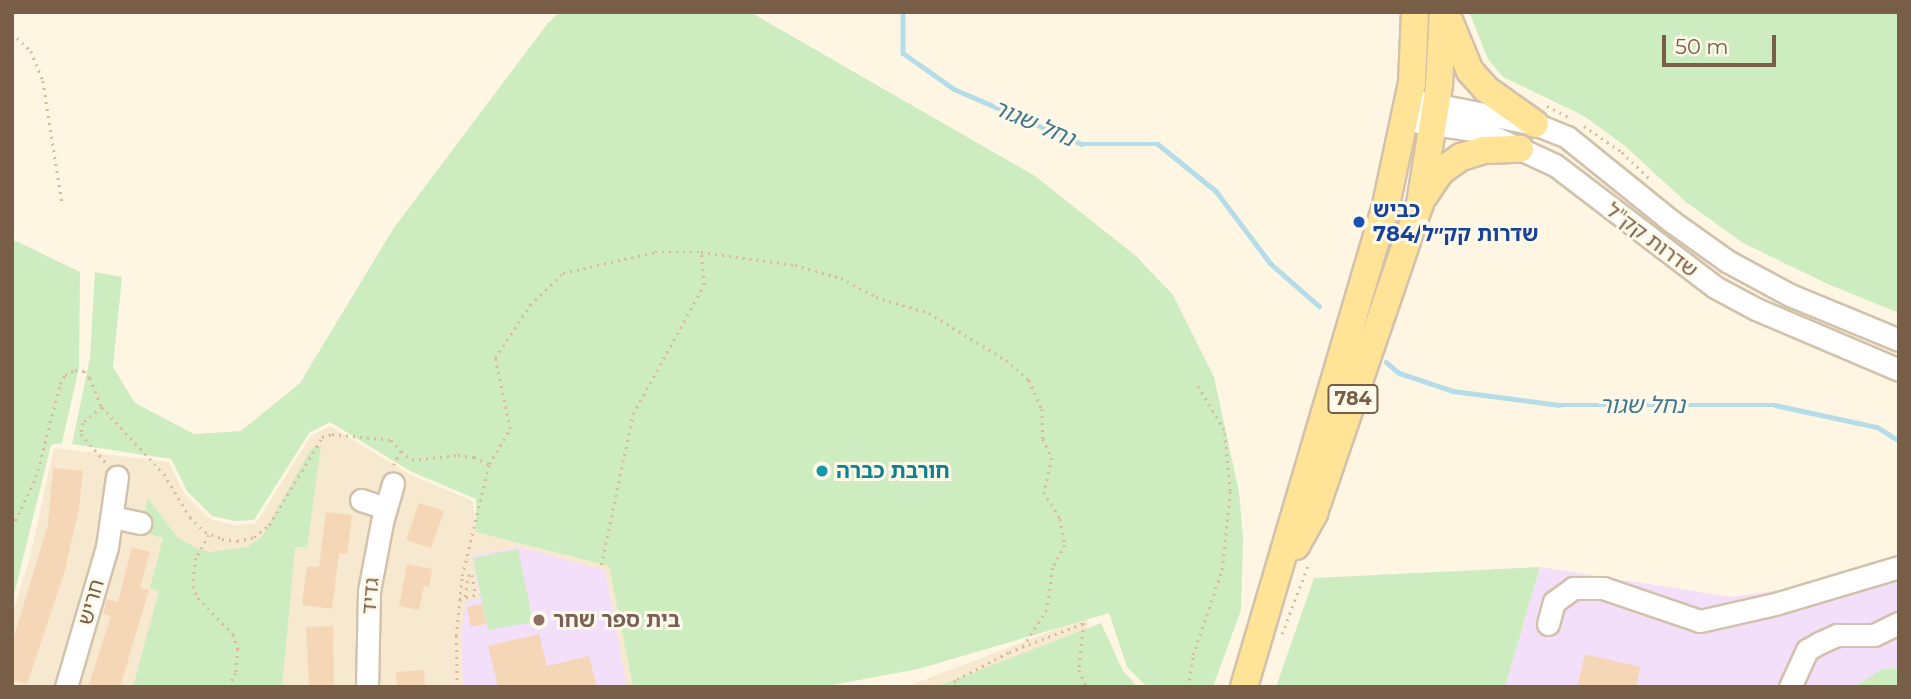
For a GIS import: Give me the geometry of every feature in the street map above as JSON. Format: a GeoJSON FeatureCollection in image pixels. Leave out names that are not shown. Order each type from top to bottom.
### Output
{"type":"FeatureCollection","features":[{"type":"Feature","properties":{"kind":"main road","name":"784"},"geometry":{"type":"LineString","coordinates":[[1244,687],[1386,205],[1407,110],[1415,12]]}},
{"type":"Feature","properties":{"kind":"main road","name":"784"},"geometry":{"type":"LineString","coordinates":[[1273,588],[1314,513],[1419,204],[1435,114],[1445,12]]}},
{"type":"Feature","properties":{"kind":"main road"},"geometry":{"type":"LineString","coordinates":[[1445,12],[1470,71],[1486,89],[1537,114]]}},
{"type":"Feature","properties":{"kind":"main road"},"geometry":{"type":"LineString","coordinates":[[1419,204],[1440,172],[1461,157],[1484,150],[1520,149]]}},
{"type":"Feature","properties":{"kind":"street","name":"שדרות קק\"ל"},"geometry":{"type":"LineString","coordinates":[[1407,110],[1435,114],[1537,114],[1671,221],[1727,261],[1790,295],[1899,340]]}},
{"type":"Feature","properties":{"kind":"street","name":"שדרות קק\"ל"},"geometry":{"type":"LineString","coordinates":[[1435,114],[1481,131],[1555,165],[1715,287],[1756,309],[1899,370]]}},
{"type":"Feature","properties":{"kind":"street","name":"חריש"},"geometry":{"type":"LineString","coordinates":[[66,687],[107,547],[117,477]]}},
{"type":"Feature","properties":{"kind":"street","name":"גדיד"},"geometry":{"type":"LineString","coordinates":[[368,687],[369,591],[393,484]]}},
{"type":"Feature","properties":{"kind":"street"},"geometry":{"type":"LineString","coordinates":[[361,500],[386,508]]}},
{"type":"Feature","properties":{"kind":"street"},"geometry":{"type":"LineString","coordinates":[[111,517],[140,523]]}},
{"type":"Feature","properties":{"kind":"street"},"geometry":{"type":"LineString","coordinates":[[1548,624],[1554,602],[1573,588],[1604,588],[1700,621],[1775,604],[1899,566]]}},
{"type":"Feature","properties":{"kind":"street"},"geometry":{"type":"LineString","coordinates":[[1790,687],[1807,650],[1837,635],[1874,635],[1899,623]]}},
{"type":"Feature","properties":{"kind":"path"},"geometry":{"type":"LineString","coordinates":[[12,33],[32,51],[43,81],[62,202]]}},
{"type":"Feature","properties":{"kind":"path"},"geometry":{"type":"LineString","coordinates":[[1537,114],[1601,136],[1654,183]]}},
{"type":"Feature","properties":{"kind":"path"},"geometry":{"type":"LineString","coordinates":[[457,687],[459,599],[489,464],[510,429],[495,358],[530,305],[563,273],[655,252],[701,252],[795,265],[841,278],[876,297],[929,313],[1006,360],[1029,380],[1042,409],[1044,439],[1052,458],[1044,492],[1060,519],[1065,545],[1054,568],[1047,610],[1023,647]]}},
{"type":"Feature","properties":{"kind":"path"},"geometry":{"type":"LineString","coordinates":[[601,565],[634,414],[704,285],[701,252]]}},
{"type":"Feature","properties":{"kind":"path"},"geometry":{"type":"LineString","coordinates":[[12,527],[36,477],[50,419],[65,375],[75,370],[84,371],[102,407],[164,474],[190,517],[210,534],[237,541],[254,537],[269,525],[322,437],[332,434],[381,438],[391,440],[412,460],[458,455],[489,464]]}},
{"type":"Feature","properties":{"kind":"path"},"geometry":{"type":"LineString","coordinates":[[1188,687],[1193,655],[1222,570],[1230,491],[1224,430],[1195,382]]}},
{"type":"Feature","properties":{"kind":"path"},"geometry":{"type":"LineString","coordinates":[[102,407],[83,423],[80,434],[117,477]]}},
{"type":"Feature","properties":{"kind":"path"},"geometry":{"type":"LineString","coordinates":[[393,484],[388,478],[401,451]]}},
{"type":"Feature","properties":{"kind":"path"},"geometry":{"type":"LineString","coordinates":[[210,534],[196,558],[193,586],[198,598],[233,634],[238,649],[236,674],[228,687]]}},
{"type":"Feature","properties":{"kind":"path"},"geometry":{"type":"LineString","coordinates":[[459,599],[477,595],[472,575],[468,575],[465,597]]}},
{"type":"Feature","properties":{"kind":"path"},"geometry":{"type":"LineString","coordinates":[[949,687],[957,679],[1023,647],[1084,623],[1079,670],[1087,687]]}},
{"type":"Feature","properties":{"kind":"shaded area"},"geometry":{"type":"Polygon","coordinates":[[[330,426],[409,474],[473,501],[477,532],[609,566],[633,687],[12,687],[12,615],[30,557],[54,448],[169,462],[184,493],[210,519],[235,525],[256,523],[311,436],[330,426]]]}},
{"type":"Feature","properties":{"kind":"shaded area","name":"בית ספר שחר"},"geometry":{"type":"Polygon","coordinates":[[[518,547],[605,570],[627,687],[463,687],[461,639],[466,601],[480,598],[472,556],[518,547]]]}},
{"type":"Feature","properties":{"kind":"shaded area"},"geometry":{"type":"Polygon","coordinates":[[[1540,567],[1732,597],[1899,572],[1899,668],[1882,669],[1854,687],[1505,687],[1540,567]]]}},
{"type":"Feature","properties":{"kind":"shaded area"},"geometry":{"type":"Polygon","coordinates":[[[1088,617],[1082,687],[901,687],[911,685],[1088,617]]]}},
{"type":"Feature","properties":{"kind":"green space"},"geometry":{"type":"Polygon","coordinates":[[[560,12],[750,12],[1035,176],[1136,256],[1173,295],[1214,377],[1239,492],[1243,537],[1241,610],[1213,687],[1147,687],[1127,667],[1109,613],[918,669],[822,687],[633,687],[609,566],[476,532],[476,499],[410,471],[330,422],[309,433],[254,520],[235,521],[212,516],[187,491],[171,459],[72,444],[90,358],[95,272],[122,277],[113,367],[135,403],[194,434],[241,431],[300,383],[393,229],[548,23],[560,12]]]}},
{"type":"Feature","properties":{"kind":"green space"},"geometry":{"type":"Polygon","coordinates":[[[1469,12],[1899,12],[1899,313],[1830,285],[1743,243],[1686,202],[1625,146],[1584,116],[1503,77],[1488,59],[1469,12]]]}},
{"type":"Feature","properties":{"kind":"green space"},"geometry":{"type":"Polygon","coordinates":[[[16,241],[80,272],[79,368],[62,443],[51,445],[12,603],[12,242],[16,241]]]}},
{"type":"Feature","properties":{"kind":"green space"},"geometry":{"type":"Polygon","coordinates":[[[321,446],[307,547],[295,547],[282,687],[133,687],[159,591],[150,588],[163,538],[141,531],[148,498],[177,537],[196,548],[210,552],[247,547],[262,537],[312,448],[321,446]]]}},
{"type":"Feature","properties":{"kind":"green space"},"geometry":{"type":"Polygon","coordinates":[[[518,549],[533,622],[488,630],[473,558],[518,549]]]}},
{"type":"Feature","properties":{"kind":"green space"},"geometry":{"type":"Polygon","coordinates":[[[1540,567],[1505,687],[1276,687],[1314,578],[1540,567]]]}},
{"type":"Feature","properties":{"kind":"green space"},"geometry":{"type":"Polygon","coordinates":[[[1101,623],[1123,671],[1138,687],[936,687],[1101,623]]]}},
{"type":"Feature","properties":{"kind":"green space"},"geometry":{"type":"Polygon","coordinates":[[[1899,668],[1899,687],[1854,687],[1882,669],[1899,668]]]}},
{"type":"Feature","properties":{"kind":"building"},"geometry":{"type":"Polygon","coordinates":[[[53,468],[83,471],[79,508],[64,574],[27,684],[12,680],[12,643],[48,524],[53,468]]]}},
{"type":"Feature","properties":{"kind":"building"},"geometry":{"type":"Polygon","coordinates":[[[419,503],[444,511],[431,548],[406,540],[419,503]]]}},
{"type":"Feature","properties":{"kind":"building"},"geometry":{"type":"Polygon","coordinates":[[[326,512],[352,515],[347,554],[339,553],[332,609],[302,605],[307,566],[319,567],[326,512]]]}},
{"type":"Feature","properties":{"kind":"building"},"geometry":{"type":"Polygon","coordinates":[[[132,547],[150,552],[140,588],[149,590],[120,687],[100,687],[89,684],[111,616],[103,614],[107,599],[118,602],[132,547]]]}},
{"type":"Feature","properties":{"kind":"building"},"geometry":{"type":"Polygon","coordinates":[[[407,564],[432,569],[429,587],[424,586],[419,610],[399,606],[407,564]]]}},
{"type":"Feature","properties":{"kind":"building"},"geometry":{"type":"Polygon","coordinates":[[[482,604],[486,624],[471,627],[467,607],[482,604]]]}},
{"type":"Feature","properties":{"kind":"building"},"geometry":{"type":"Polygon","coordinates":[[[333,626],[334,687],[309,687],[306,627],[333,626]]]}},
{"type":"Feature","properties":{"kind":"building"},"geometry":{"type":"Polygon","coordinates":[[[539,634],[547,666],[589,656],[597,687],[498,687],[488,646],[539,634]]]}},
{"type":"Feature","properties":{"kind":"building"},"geometry":{"type":"Polygon","coordinates":[[[1585,654],[1640,667],[1636,687],[1577,687],[1585,654]]]}},
{"type":"Feature","properties":{"kind":"building"},"geometry":{"type":"Polygon","coordinates":[[[424,670],[425,687],[397,687],[396,672],[424,670]]]}},
{"type":"Feature","properties":{"kind":"waterway","name":"נחל שגור"},"geometry":{"type":"LineString","coordinates":[[903,12],[903,53],[954,89],[1082,144],[1158,144],[1216,191],[1271,264],[1319,306]]}},
{"type":"Feature","properties":{"kind":"waterway","name":"נחל שגור"},"geometry":{"type":"LineString","coordinates":[[1386,362],[1399,373],[1453,391],[1559,405],[1775,405],[1877,427],[1899,441]]}},
{"type":"Feature","properties":{"kind":"place","name":"כביש 784/שדרות קק״ל"},"geometry":{"type":"Point","coordinates":[1359,222]}},
{"type":"Feature","properties":{"kind":"place","name":"חורבת כברה"},"geometry":{"type":"Point","coordinates":[822,471]}},
{"type":"Feature","properties":{"kind":"place","name":"בית ספר שחר"},"geometry":{"type":"Point","coordinates":[539,620]}}]}
